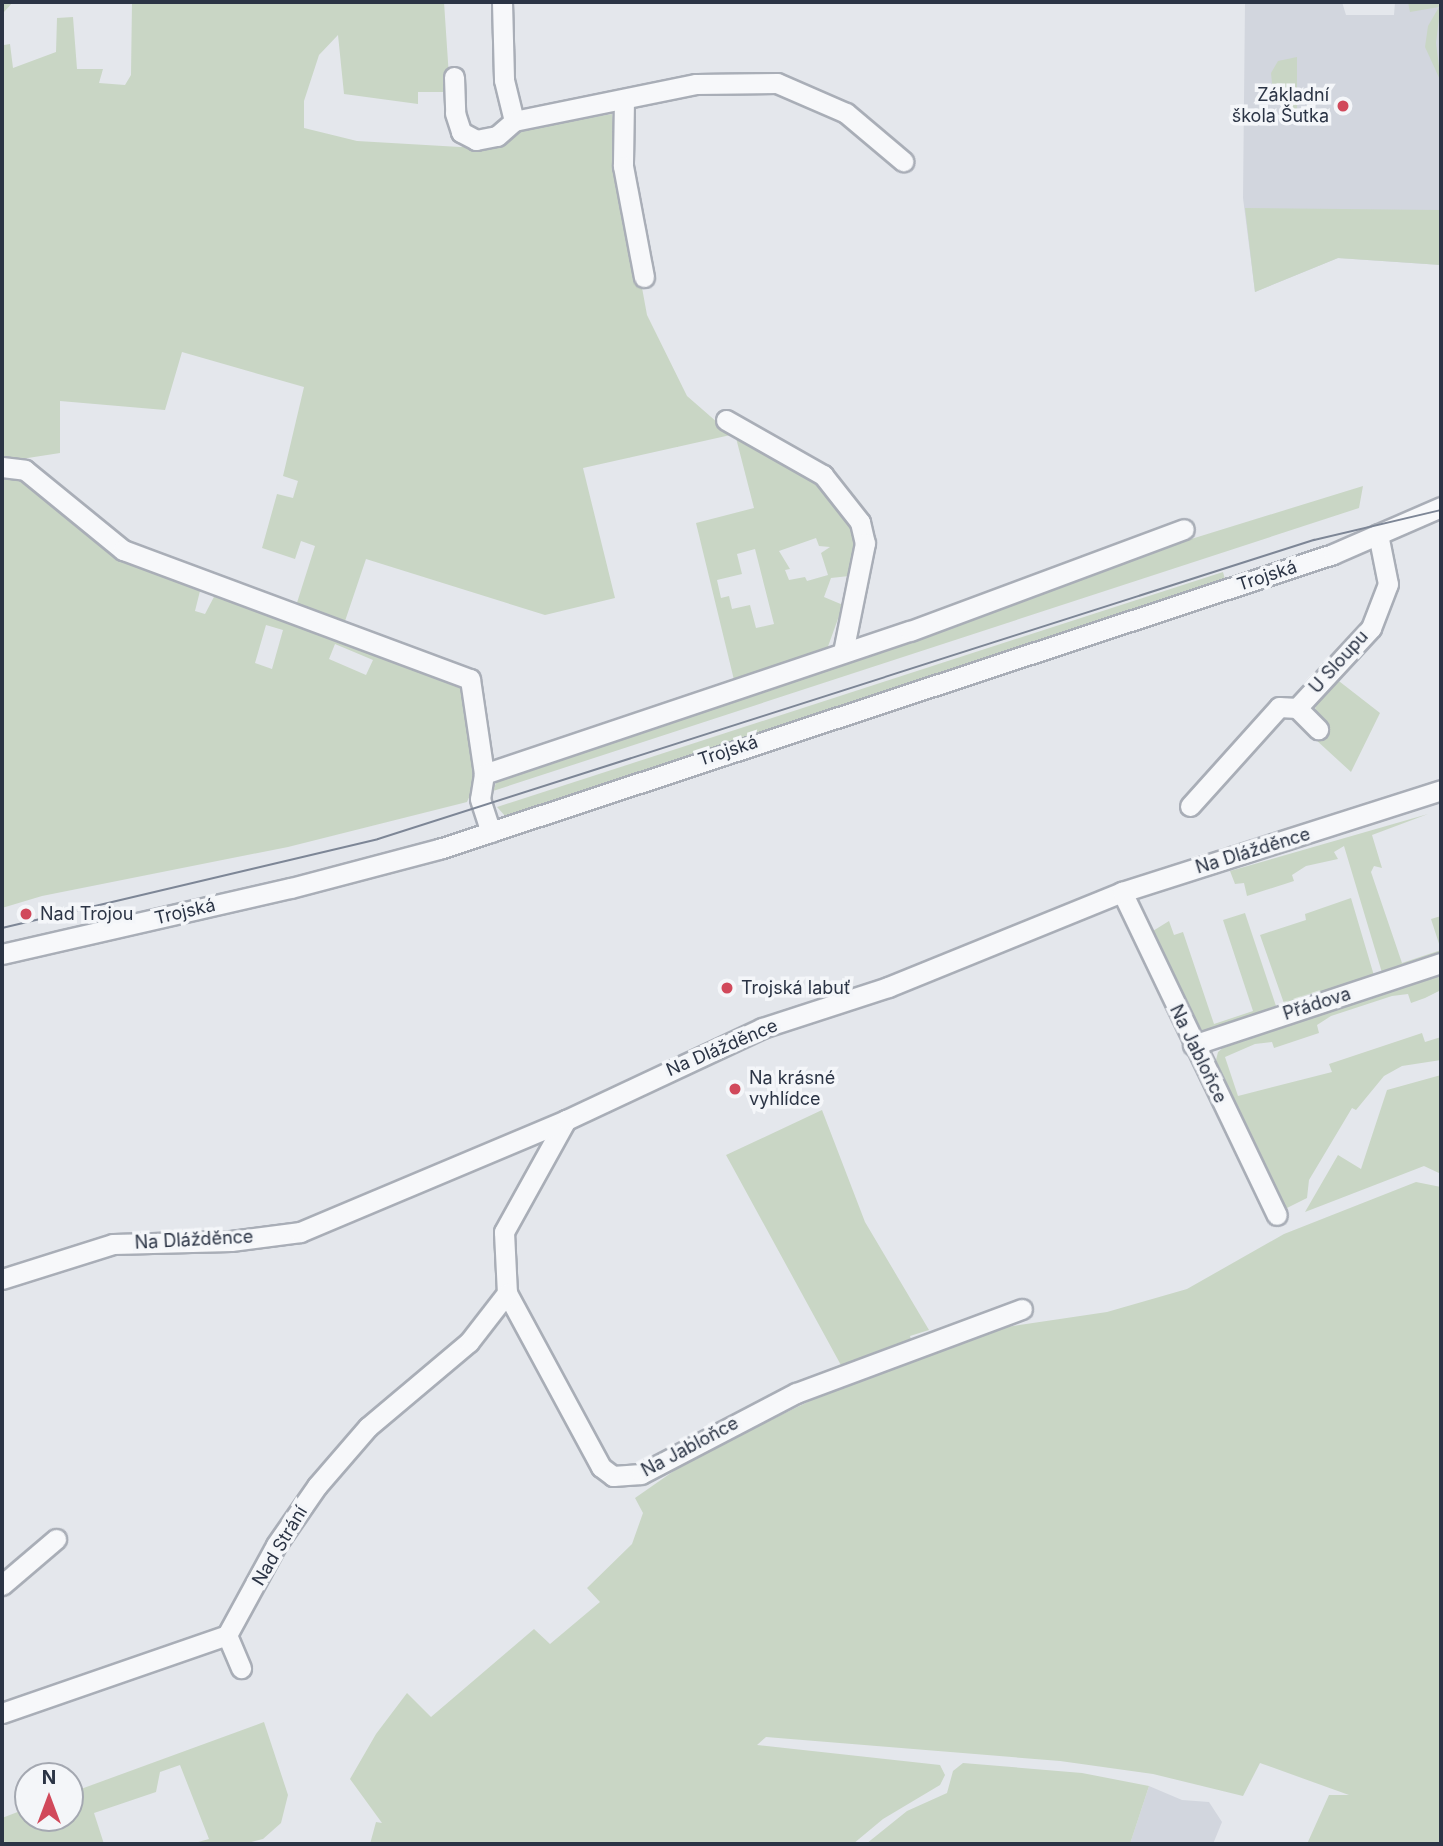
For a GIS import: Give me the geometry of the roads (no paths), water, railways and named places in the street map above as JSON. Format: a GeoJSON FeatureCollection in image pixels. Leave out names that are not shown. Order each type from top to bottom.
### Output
{"type":"FeatureCollection","features":[{"type":"Feature","properties":{"kind":"street"},"geometry":{"type":"LineString","coordinates":[[502,2],[503,80],[514,121]]}},
{"type":"Feature","properties":{"kind":"street"},"geometry":{"type":"LineString","coordinates":[[454,77],[455,113],[461,132],[477,139],[497,136],[514,121],[696,83],[778,83],[846,113],[903,160]]}},
{"type":"Feature","properties":{"kind":"street"},"geometry":{"type":"LineString","coordinates":[[624,99],[623,166],[644,277]]}},
{"type":"Feature","properties":{"kind":"street"},"geometry":{"type":"LineString","coordinates":[[726,420],[823,475],[860,522],[865,543],[843,652]]}},
{"type":"Feature","properties":{"kind":"street"},"geometry":{"type":"LineString","coordinates":[[2,467],[25,470],[123,550],[470,679],[484,774],[480,799],[491,832]]}},
{"type":"Feature","properties":{"kind":"street","name":"Trojská"},"geometry":{"type":"LineString","coordinates":[[2,954],[291,888],[491,832],[1333,554],[1441,507]]}},
{"type":"Feature","properties":{"kind":"street"},"geometry":{"type":"LineString","coordinates":[[484,774],[843,652],[1184,529]]}},
{"type":"Feature","properties":{"kind":"street","name":"U Sloupu"},"geometry":{"type":"LineString","coordinates":[[1297,708],[1371,628],[1385,600],[1387,561],[1378,534]]}},
{"type":"Feature","properties":{"kind":"street","name":"U Sloupu"},"geometry":{"type":"LineString","coordinates":[[1190,806],[1279,707],[1297,708],[1318,729]]}},
{"type":"Feature","properties":{"kind":"street","name":"Na Dlážděnce"},"geometry":{"type":"LineString","coordinates":[[2,1279],[113,1244],[231,1241],[300,1232],[566,1120],[762,1028],[888,987],[1122,891],[1441,790]]}},
{"type":"Feature","properties":{"kind":"street","name":"Na Jabloňce"},"geometry":{"type":"LineString","coordinates":[[1122,891],[1193,1045],[1277,1215]]}},
{"type":"Feature","properties":{"kind":"street","name":"Přádova"},"geometry":{"type":"LineString","coordinates":[[1193,1045],[1441,962]]}},
{"type":"Feature","properties":{"kind":"street","name":"Na Jabloňce"},"geometry":{"type":"LineString","coordinates":[[566,1120],[504,1232],[507,1293],[601,1467],[626,1478],[796,1393],[1023,1309]]}},
{"type":"Feature","properties":{"kind":"street","name":"Nad Strání"},"geometry":{"type":"LineString","coordinates":[[227,1635],[276,1545],[330,1470],[368,1427],[470,1342],[507,1293]]}},
{"type":"Feature","properties":{"kind":"street"},"geometry":{"type":"LineString","coordinates":[[2,1585],[56,1539]]}},
{"type":"Feature","properties":{"kind":"street"},"geometry":{"type":"LineString","coordinates":[[2,1713],[227,1635],[241,1668]]}},
{"type":"Feature","properties":{"kind":"tram line"},"geometry":{"type":"LineString","coordinates":[[2,928],[378,839],[1314,540],[1441,510]]}},
{"type":"Feature","properties":{"kind":"place","name":"Základní škola Šutka"},"geometry":{"type":"Point","coordinates":[1343,106]}},
{"type":"Feature","properties":{"kind":"place","name":"Nad Trojou"},"geometry":{"type":"Point","coordinates":[26,914]}},
{"type":"Feature","properties":{"kind":"place","name":"Trojská labuť"},"geometry":{"type":"Point","coordinates":[727,988]}},
{"type":"Feature","properties":{"kind":"place","name":"Na krásné vyhlídce"},"geometry":{"type":"Point","coordinates":[735,1089]}}]}
